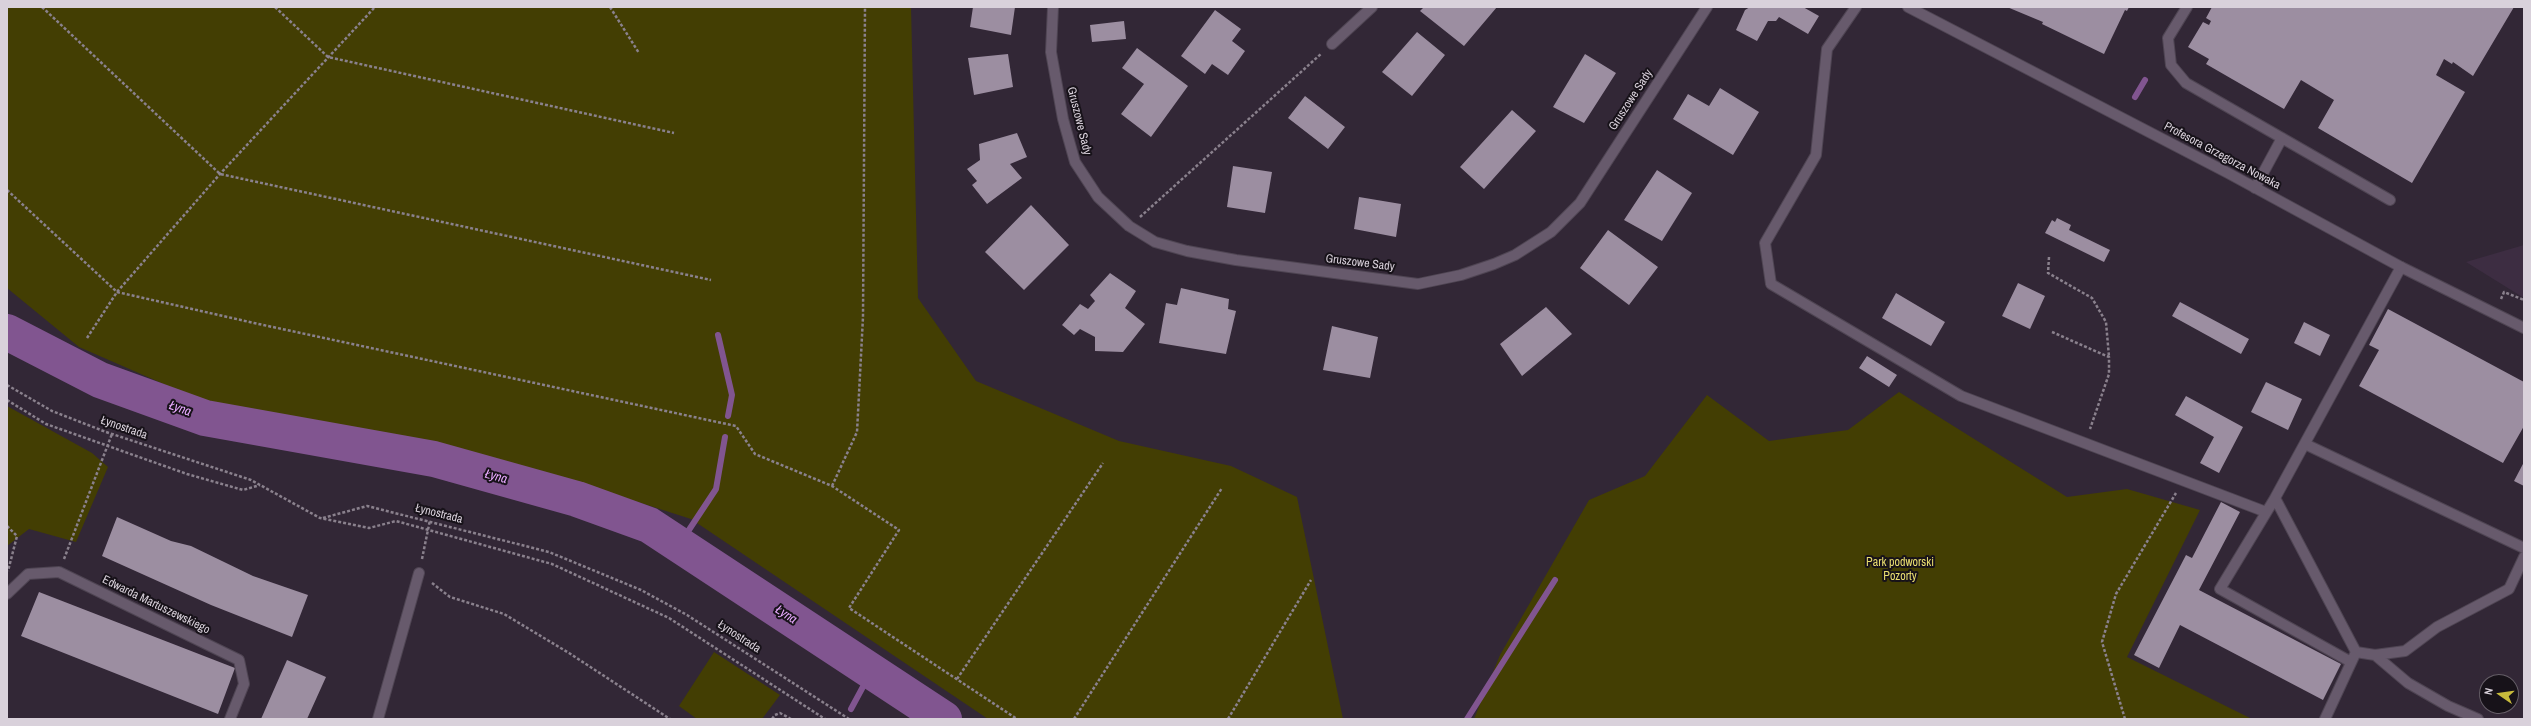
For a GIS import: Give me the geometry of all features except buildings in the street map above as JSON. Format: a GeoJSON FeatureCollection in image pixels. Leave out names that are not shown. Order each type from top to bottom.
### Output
{"type":"FeatureCollection","features":[{"type":"Feature","properties":{"kind":"street","name":"Gruszowe Sady"},"geometry":{"type":"LineString","coordinates":[[1053,7],[1051,52],[1063,119],[1075,162],[1098,197],[1129,226],[1155,242],[1187,251],[1236,260],[1418,284],[1461,275],[1494,264],[1515,255],[1551,232],[1580,203],[1707,7]]}},
{"type":"Feature","properties":{"kind":"street"},"geometry":{"type":"LineString","coordinates":[[1332,44],[1372,7]]}},
{"type":"Feature","properties":{"kind":"street"},"geometry":{"type":"LineString","coordinates":[[1856,7],[1827,49],[1816,155],[1765,243],[1771,284],[1960,396],[2266,512]]}},
{"type":"Feature","properties":{"kind":"street","name":"Profesora Grzegorza Nowaka"},"geometry":{"type":"LineString","coordinates":[[1908,7],[2255,188],[2402,267],[2524,328]]}},
{"type":"Feature","properties":{"kind":"street"},"geometry":{"type":"LineString","coordinates":[[2187,7],[2168,38],[2171,65],[2186,83],[2390,200]]}},
{"type":"Feature","properties":{"kind":"street"},"geometry":{"type":"LineString","coordinates":[[2255,188],[2282,138]]}},
{"type":"Feature","properties":{"kind":"street"},"geometry":{"type":"LineString","coordinates":[[2351,662],[2220,589],[2275,498],[2402,267]]}},
{"type":"Feature","properties":{"kind":"street"},"geometry":{"type":"LineString","coordinates":[[2305,444],[2524,548]]}},
{"type":"Feature","properties":{"kind":"street"},"geometry":{"type":"LineString","coordinates":[[2275,498],[2356,652]]}},
{"type":"Feature","properties":{"kind":"street"},"geometry":{"type":"LineString","coordinates":[[2356,652],[2375,655],[2405,651],[2437,627],[2509,589],[2524,557]]}},
{"type":"Feature","properties":{"kind":"street","name":"Edwarda Martuszewskiego"},"geometry":{"type":"LineString","coordinates":[[7,594],[28,574],[59,572],[239,660],[244,684],[230,719]]}},
{"type":"Feature","properties":{"kind":"street"},"geometry":{"type":"LineString","coordinates":[[378,719],[418,573]]}},
{"type":"Feature","properties":{"kind":"street"},"geometry":{"type":"LineString","coordinates":[[2325,719],[2356,652]]}},
{"type":"Feature","properties":{"kind":"street"},"geometry":{"type":"LineString","coordinates":[[2375,655],[2408,683],[2448,706],[2478,719]]}},
{"type":"Feature","properties":{"kind":"path"},"geometry":{"type":"LineString","coordinates":[[42,7],[220,174],[711,280]]}},
{"type":"Feature","properties":{"kind":"path"},"geometry":{"type":"LineString","coordinates":[[275,7],[328,56],[674,134]]}},
{"type":"Feature","properties":{"kind":"path"},"geometry":{"type":"LineString","coordinates":[[87,338],[117,292],[220,174],[328,56],[376,7]]}},
{"type":"Feature","properties":{"kind":"path"},"geometry":{"type":"LineString","coordinates":[[610,7],[639,53]]}},
{"type":"Feature","properties":{"kind":"path"},"geometry":{"type":"LineString","coordinates":[[832,486],[858,432],[863,317],[865,7]]}},
{"type":"Feature","properties":{"kind":"path"},"geometry":{"type":"LineString","coordinates":[[1129,226],[1332,44]]}},
{"type":"Feature","properties":{"kind":"path"},"geometry":{"type":"LineString","coordinates":[[7,190],[117,292],[276,328],[736,426],[755,454],[832,486],[899,530],[849,608],[1017,719]]}},
{"type":"Feature","properties":{"kind":"path"},"geometry":{"type":"LineString","coordinates":[[2049,257],[2048,273],[2092,298],[2106,322],[2109,374],[2090,428],[2090,445]]}},
{"type":"Feature","properties":{"kind":"path"},"geometry":{"type":"LineString","coordinates":[[2052,332],[2109,357]]}},
{"type":"Feature","properties":{"kind":"path","name":"Łynostrada"},"geometry":{"type":"LineString","coordinates":[[7,385],[52,411],[112,434],[251,480],[320,518],[367,506],[430,520],[549,552],[641,590],[687,615],[849,719]]}},
{"type":"Feature","properties":{"kind":"path"},"geometry":{"type":"LineString","coordinates":[[7,400],[46,424],[187,474],[243,490],[260,485]]}},
{"type":"Feature","properties":{"kind":"path"},"geometry":{"type":"LineString","coordinates":[[59,572],[109,446],[112,434]]}},
{"type":"Feature","properties":{"kind":"path"},"geometry":{"type":"LineString","coordinates":[[957,679],[1103,463]]}},
{"type":"Feature","properties":{"kind":"path"},"geometry":{"type":"LineString","coordinates":[[2125,719],[2102,642],[2116,594],[2183,481]]}},
{"type":"Feature","properties":{"kind":"path"},"geometry":{"type":"LineString","coordinates":[[1074,719],[1222,488]]}},
{"type":"Feature","properties":{"kind":"path"},"geometry":{"type":"LineString","coordinates":[[320,518],[369,528],[396,521],[552,564],[669,618],[825,719]]}},
{"type":"Feature","properties":{"kind":"path"},"geometry":{"type":"LineString","coordinates":[[430,520],[418,573],[450,597],[504,614],[569,653],[670,719]]}},
{"type":"Feature","properties":{"kind":"path"},"geometry":{"type":"LineString","coordinates":[[7,526],[17,536],[7,576]]}},
{"type":"Feature","properties":{"kind":"path"},"geometry":{"type":"LineString","coordinates":[[1228,719],[1311,580]]}},
{"type":"Feature","properties":{"kind":"path"},"geometry":{"type":"LineString","coordinates":[[772,719],[775,715],[780,713],[791,719]]}},
{"type":"Feature","properties":{"kind":"shaded area"},"geometry":{"type":"Polygon","coordinates":[[[2524,245],[2524,298],[2466,262],[2524,245]]]}},
{"type":"Feature","properties":{"kind":"green space"},"geometry":{"type":"Polygon","coordinates":[[[7,7],[911,7],[918,298],[976,381],[1119,441],[1231,466],[1297,497],[1343,719],[988,719],[691,519],[616,495],[221,409],[79,347],[7,288],[7,7]]]}},
{"type":"Feature","properties":{"kind":"green space","name":"Park podworski Pozorty"},"geometry":{"type":"Polygon","coordinates":[[[1899,392],[2067,497],[2127,489],[2200,510],[2127,657],[2252,719],[1474,719],[1500,655],[1589,500],[1645,476],[1707,395],[1769,441],[1848,430],[1899,392]]]}},
{"type":"Feature","properties":{"kind":"green space"},"geometry":{"type":"Polygon","coordinates":[[[7,406],[92,453],[108,467],[76,542],[29,529],[7,546],[7,406]]]}},
{"type":"Feature","properties":{"kind":"green space"},"geometry":{"type":"Polygon","coordinates":[[[714,652],[780,695],[762,719],[697,719],[679,706],[714,652]]]}},
{"type":"Feature","properties":{"kind":"waterway"},"geometry":{"type":"LineString","coordinates":[[2135,97],[2145,80]]}},
{"type":"Feature","properties":{"kind":"waterway","name":"Łyna"},"geometry":{"type":"LineString","coordinates":[[7,332],[100,380],[205,418],[434,459],[577,499],[649,525],[944,719]]}},
{"type":"Feature","properties":{"kind":"waterway"},"geometry":{"type":"LineString","coordinates":[[718,335],[732,395],[728,416]]}},
{"type":"Feature","properties":{"kind":"waterway"},"geometry":{"type":"LineString","coordinates":[[679,545],[716,489],[725,437]]}},
{"type":"Feature","properties":{"kind":"waterway"},"geometry":{"type":"LineString","coordinates":[[1467,719],[1555,580]]}},
{"type":"Feature","properties":{"kind":"waterway"},"geometry":{"type":"LineString","coordinates":[[851,709],[872,670]]}}]}
